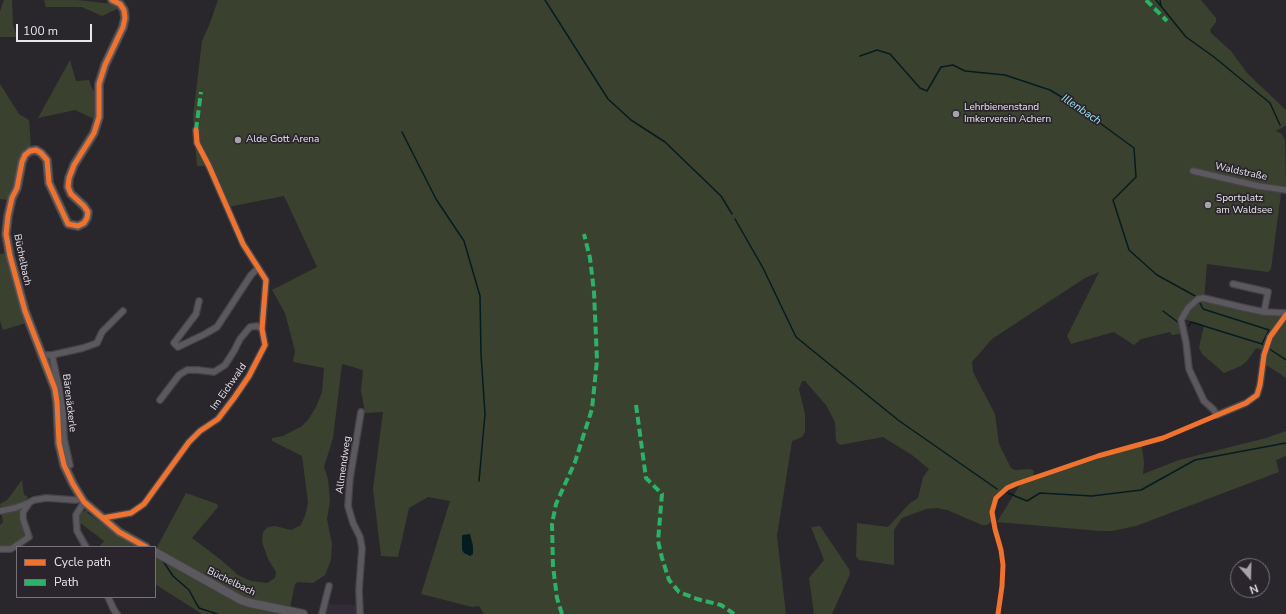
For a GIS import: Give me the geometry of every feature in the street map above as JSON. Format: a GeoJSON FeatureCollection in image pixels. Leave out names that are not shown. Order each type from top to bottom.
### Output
{"type":"FeatureCollection","features":[{"type":"Feature","properties":{"kind":"street","name":"Büchelbach"},"geometry":{"type":"LineString","coordinates":[[112,0],[120,4],[124,10],[125,18],[123,27],[105,65],[98,84],[99,117],[94,133],[74,165],[69,178],[68,187],[71,194],[84,206],[88,212],[87,218],[84,223],[78,226],[68,224],[49,184],[47,160],[36,150],[30,151],[25,155],[8,216],[6,234],[10,256],[25,311],[55,389],[59,443],[64,465],[83,501],[118,532],[144,546]]}},
{"type":"Feature","properties":{"kind":"street","name":"Im Eichwald"},"geometry":{"type":"LineString","coordinates":[[103,518],[131,513],[144,504],[189,442],[200,431],[218,419],[249,376],[265,345],[262,329],[266,280],[243,244],[209,166],[197,144],[196,130]]}},
{"type":"Feature","properties":{"kind":"street","name":"Waldstraße"},"geometry":{"type":"LineString","coordinates":[[1193,171],[1258,186],[1286,190]]}},
{"type":"Feature","properties":{"kind":"street"},"geometry":{"type":"LineString","coordinates":[[199,301],[196,314],[174,343],[178,347],[217,327],[251,275],[258,268]]}},
{"type":"Feature","properties":{"kind":"street"},"geometry":{"type":"LineString","coordinates":[[1233,284],[1268,292],[1264,312]]}},
{"type":"Feature","properties":{"kind":"street"},"geometry":{"type":"LineString","coordinates":[[1203,298],[1264,312],[1286,314],[1270,337],[1265,351],[1257,395],[1246,403],[1217,416],[1213,409],[1204,401],[1188,369],[1186,342],[1182,320],[1188,308],[1198,299],[1203,298]]}},
{"type":"Feature","properties":{"kind":"street"},"geometry":{"type":"LineString","coordinates":[[41,355],[52,355],[83,348],[97,343],[102,332],[123,311]]}},
{"type":"Feature","properties":{"kind":"street"},"geometry":{"type":"LineString","coordinates":[[160,400],[179,375],[187,370],[214,372],[225,365],[240,339],[250,327],[257,326],[262,329]]}},
{"type":"Feature","properties":{"kind":"street","name":"Bärenäckerle"},"geometry":{"type":"LineString","coordinates":[[52,355],[63,414],[64,439],[70,465]]}},
{"type":"Feature","properties":{"kind":"street","name":"Allmendweg"},"geometry":{"type":"LineString","coordinates":[[360,614],[362,548],[360,537],[352,523],[348,506],[350,478],[362,412]]}},
{"type":"Feature","properties":{"kind":"street"},"geometry":{"type":"LineString","coordinates":[[0,511],[15,508],[34,500],[46,498],[83,501],[76,515],[77,531],[85,546]]}},
{"type":"Feature","properties":{"kind":"street"},"geometry":{"type":"LineString","coordinates":[[0,549],[5,550],[16,546],[29,537],[23,519],[23,512],[30,502]]}},
{"type":"Feature","properties":{"kind":"street","name":"Büchelbach"},"geometry":{"type":"LineString","coordinates":[[156,553],[241,600],[303,614]]}},
{"type":"Feature","properties":{"kind":"street"},"geometry":{"type":"LineString","coordinates":[[322,614],[329,586]]}},
{"type":"Feature","properties":{"kind":"street"},"geometry":{"type":"LineString","coordinates":[[108,598],[117,614]]}},
{"type":"Feature","properties":{"kind":"shaded area"},"geometry":{"type":"Polygon","coordinates":[[[326,604],[357,605],[358,614],[324,614],[326,604]]]}},
{"type":"Feature","properties":{"kind":"green space"},"geometry":{"type":"Polygon","coordinates":[[[4,0],[12,0],[13,25],[17,37],[0,37],[0,11],[4,0]]]}},
{"type":"Feature","properties":{"kind":"green space"},"geometry":{"type":"Polygon","coordinates":[[[44,0],[77,0],[113,4],[119,8],[102,16],[82,7],[46,7],[44,0]]]}},
{"type":"Feature","properties":{"kind":"green space"},"geometry":{"type":"Polygon","coordinates":[[[218,0],[1201,0],[1216,18],[1216,22],[1210,30],[1211,33],[1231,51],[1248,74],[1286,110],[1286,126],[1276,131],[1282,134],[1285,140],[1286,186],[1282,186],[1271,269],[1268,272],[1207,264],[1204,300],[1284,314],[1263,350],[1256,348],[1247,361],[1241,366],[1224,373],[1202,354],[1199,348],[1204,325],[1184,319],[1186,333],[1172,335],[1170,332],[1141,339],[1134,345],[1114,332],[1071,344],[1067,336],[1099,272],[1085,278],[992,339],[972,362],[973,372],[995,414],[999,444],[1011,468],[1015,470],[1030,469],[1034,471],[1033,476],[1003,489],[992,503],[992,521],[987,525],[982,525],[947,510],[937,508],[926,509],[902,518],[894,530],[894,565],[859,560],[856,556],[857,523],[888,527],[909,504],[918,498],[923,477],[929,469],[912,455],[883,437],[840,445],[836,441],[835,422],[826,405],[805,381],[802,381],[799,389],[805,414],[805,432],[802,437],[792,441],[777,536],[786,614],[484,614],[479,606],[472,607],[421,594],[450,501],[428,497],[409,508],[398,557],[381,556],[373,489],[383,412],[365,413],[361,390],[363,370],[342,364],[333,438],[324,467],[328,479],[330,501],[327,519],[332,544],[331,560],[325,575],[313,583],[298,582],[295,584],[290,608],[261,603],[239,595],[156,549],[186,493],[217,504],[218,507],[192,538],[238,575],[251,581],[267,583],[275,578],[276,572],[268,559],[262,542],[263,532],[268,527],[275,526],[291,530],[301,525],[306,513],[308,502],[302,456],[272,441],[272,438],[283,436],[302,426],[308,420],[316,407],[322,392],[324,368],[293,362],[295,351],[285,313],[272,290],[317,267],[284,196],[228,207],[209,166],[197,166],[193,117],[202,41],[218,0]]]}},
{"type":"Feature","properties":{"kind":"green space"},"geometry":{"type":"Polygon","coordinates":[[[70,60],[76,81],[89,80],[95,93],[96,120],[75,110],[38,118],[70,60]]]}},
{"type":"Feature","properties":{"kind":"green space"},"geometry":{"type":"Polygon","coordinates":[[[0,84],[19,114],[29,120],[31,147],[25,150],[9,200],[0,199],[0,84]]]}},
{"type":"Feature","properties":{"kind":"green space"},"geometry":{"type":"Polygon","coordinates":[[[7,253],[26,323],[3,330],[0,321],[0,254],[7,253]]]}},
{"type":"Feature","properties":{"kind":"green space"},"geometry":{"type":"Polygon","coordinates":[[[1286,319],[1286,378],[1265,364],[1269,343],[1286,319]]]}},
{"type":"Feature","properties":{"kind":"green space"},"geometry":{"type":"Polygon","coordinates":[[[1286,431],[1286,456],[1276,460],[1279,472],[1136,526],[1112,531],[1100,531],[997,522],[1021,483],[1064,469],[1142,446],[1144,463],[1143,474],[1179,460],[1266,438],[1286,431]]]}},
{"type":"Feature","properties":{"kind":"green space"},"geometry":{"type":"Polygon","coordinates":[[[22,480],[24,495],[28,497],[20,513],[26,537],[14,546],[0,548],[0,525],[3,522],[0,504],[7,500],[22,480]]]}},
{"type":"Feature","properties":{"kind":"green space"},"geometry":{"type":"Polygon","coordinates":[[[89,510],[141,546],[100,546],[104,541],[79,522],[80,514],[89,510]]]}},
{"type":"Feature","properties":{"kind":"green space"},"geometry":{"type":"Polygon","coordinates":[[[820,526],[849,569],[850,574],[832,614],[814,614],[809,578],[824,560],[811,527],[820,526]]]}},
{"type":"Feature","properties":{"kind":"green space"},"geometry":{"type":"Polygon","coordinates":[[[156,556],[213,589],[246,605],[259,610],[285,614],[202,614],[156,585],[156,556]]]}},
{"type":"Feature","properties":{"kind":"water"},"geometry":{"type":"Polygon","coordinates":[[[470,534],[473,554],[470,556],[462,550],[462,535],[470,534]]]}},
{"type":"Feature","properties":{"kind":"waterway"},"geometry":{"type":"LineString","coordinates":[[545,0],[608,99],[631,120],[665,142],[721,196],[732,214]]}},
{"type":"Feature","properties":{"kind":"waterway"},"geometry":{"type":"LineString","coordinates":[[1156,0],[1186,37],[1214,57],[1270,103],[1280,125]]}},
{"type":"Feature","properties":{"kind":"waterway"},"geometry":{"type":"LineString","coordinates":[[1160,0],[1161,6]]}},
{"type":"Feature","properties":{"kind":"waterway","name":"Illenbach"},"geometry":{"type":"LineString","coordinates":[[860,56],[877,50],[890,54],[920,88],[927,91],[941,67],[953,65],[965,71],[1005,75],[1050,90],[1078,107],[1134,148],[1136,177],[1113,200],[1129,250],[1157,275],[1197,297]]}},
{"type":"Feature","properties":{"kind":"waterway"},"geometry":{"type":"LineString","coordinates":[[402,132],[436,199],[464,241],[480,296],[481,354],[485,414],[479,481]]}},
{"type":"Feature","properties":{"kind":"waterway"},"geometry":{"type":"LineString","coordinates":[[735,219],[763,268],[796,337],[898,420],[997,489]]}},
{"type":"Feature","properties":{"kind":"waterway","name":"Illenbach"},"geometry":{"type":"LineString","coordinates":[[1200,303],[1203,309],[1269,330],[1262,344],[1265,346]]}},
{"type":"Feature","properties":{"kind":"waterway"},"geometry":{"type":"LineString","coordinates":[[1163,311],[1179,323]]}},
{"type":"Feature","properties":{"kind":"waterway"},"geometry":{"type":"LineString","coordinates":[[1189,326],[1191,322],[1262,344]]}},
{"type":"Feature","properties":{"kind":"waterway","name":"Illenbach"},"geometry":{"type":"LineString","coordinates":[[1268,348],[1286,360]]}},
{"type":"Feature","properties":{"kind":"waterway","name":"Büchelbach"},"geometry":{"type":"LineString","coordinates":[[53,406],[55,440]]}},
{"type":"Feature","properties":{"kind":"waterway"},"geometry":{"type":"LineString","coordinates":[[1008,493],[1027,501],[1040,493],[1092,496],[1141,490],[1195,460],[1286,443]]}},
{"type":"Feature","properties":{"kind":"waterway","name":"Büchelbach"},"geometry":{"type":"LineString","coordinates":[[88,512],[101,522]]}},
{"type":"Feature","properties":{"kind":"waterway","name":"Büchelbach"},"geometry":{"type":"LineString","coordinates":[[163,561],[173,576],[189,590],[199,608],[217,614]]}},
{"type":"Feature","properties":{"kind":"marked path"},"geometry":{"type":"LineString","coordinates":[[1146,0],[1167,21]]}},
{"type":"Feature","properties":{"kind":"marked path"},"geometry":{"type":"LineString","coordinates":[[196,130],[201,92]]}},
{"type":"Feature","properties":{"kind":"marked path"},"geometry":{"type":"LineString","coordinates":[[562,614],[557,598],[553,566],[552,524],[556,504],[575,462],[592,409],[597,360],[594,292],[590,258],[584,234]]}},
{"type":"Feature","properties":{"kind":"marked path"},"geometry":{"type":"LineString","coordinates":[[636,405],[646,478],[662,494],[658,541],[669,580],[679,592],[697,599],[721,605],[734,614]]}},
{"type":"Feature","properties":{"kind":"cycle path"},"geometry":{"type":"LineString","coordinates":[[112,0],[120,4],[124,10],[125,18],[123,27],[105,65],[99,84],[99,117],[94,133],[74,165],[69,178],[68,187],[71,194],[84,206],[88,212],[87,218],[84,223],[78,226],[68,224],[49,183],[47,160],[36,150],[30,151],[25,155],[22,162],[17,188],[12,198],[6,234],[10,256],[25,311],[55,389],[59,443],[64,465],[84,502],[119,532],[144,546]]}},
{"type":"Feature","properties":{"kind":"cycle path"},"geometry":{"type":"LineString","coordinates":[[103,518],[131,513],[144,504],[189,442],[200,431],[218,419],[234,398],[249,376],[265,345],[262,329],[266,280],[243,244],[209,166],[197,143],[196,130]]}},
{"type":"Feature","properties":{"kind":"cycle path"},"geometry":{"type":"LineString","coordinates":[[998,614],[1003,565],[992,512],[996,498],[1007,488],[1016,484],[1098,456],[1163,438],[1246,403],[1257,395],[1260,385],[1264,355],[1270,337],[1286,315]]}},
{"type":"Feature","properties":{"kind":"place","name":"Lehrbienenstand Imkerverein Achern"},"geometry":{"type":"Point","coordinates":[956,114]}},
{"type":"Feature","properties":{"kind":"place","name":"Alde Gott Arena"},"geometry":{"type":"Point","coordinates":[238,140]}},
{"type":"Feature","properties":{"kind":"place","name":"Sportplatz am Waldsee"},"geometry":{"type":"Point","coordinates":[1208,205]}}]}
